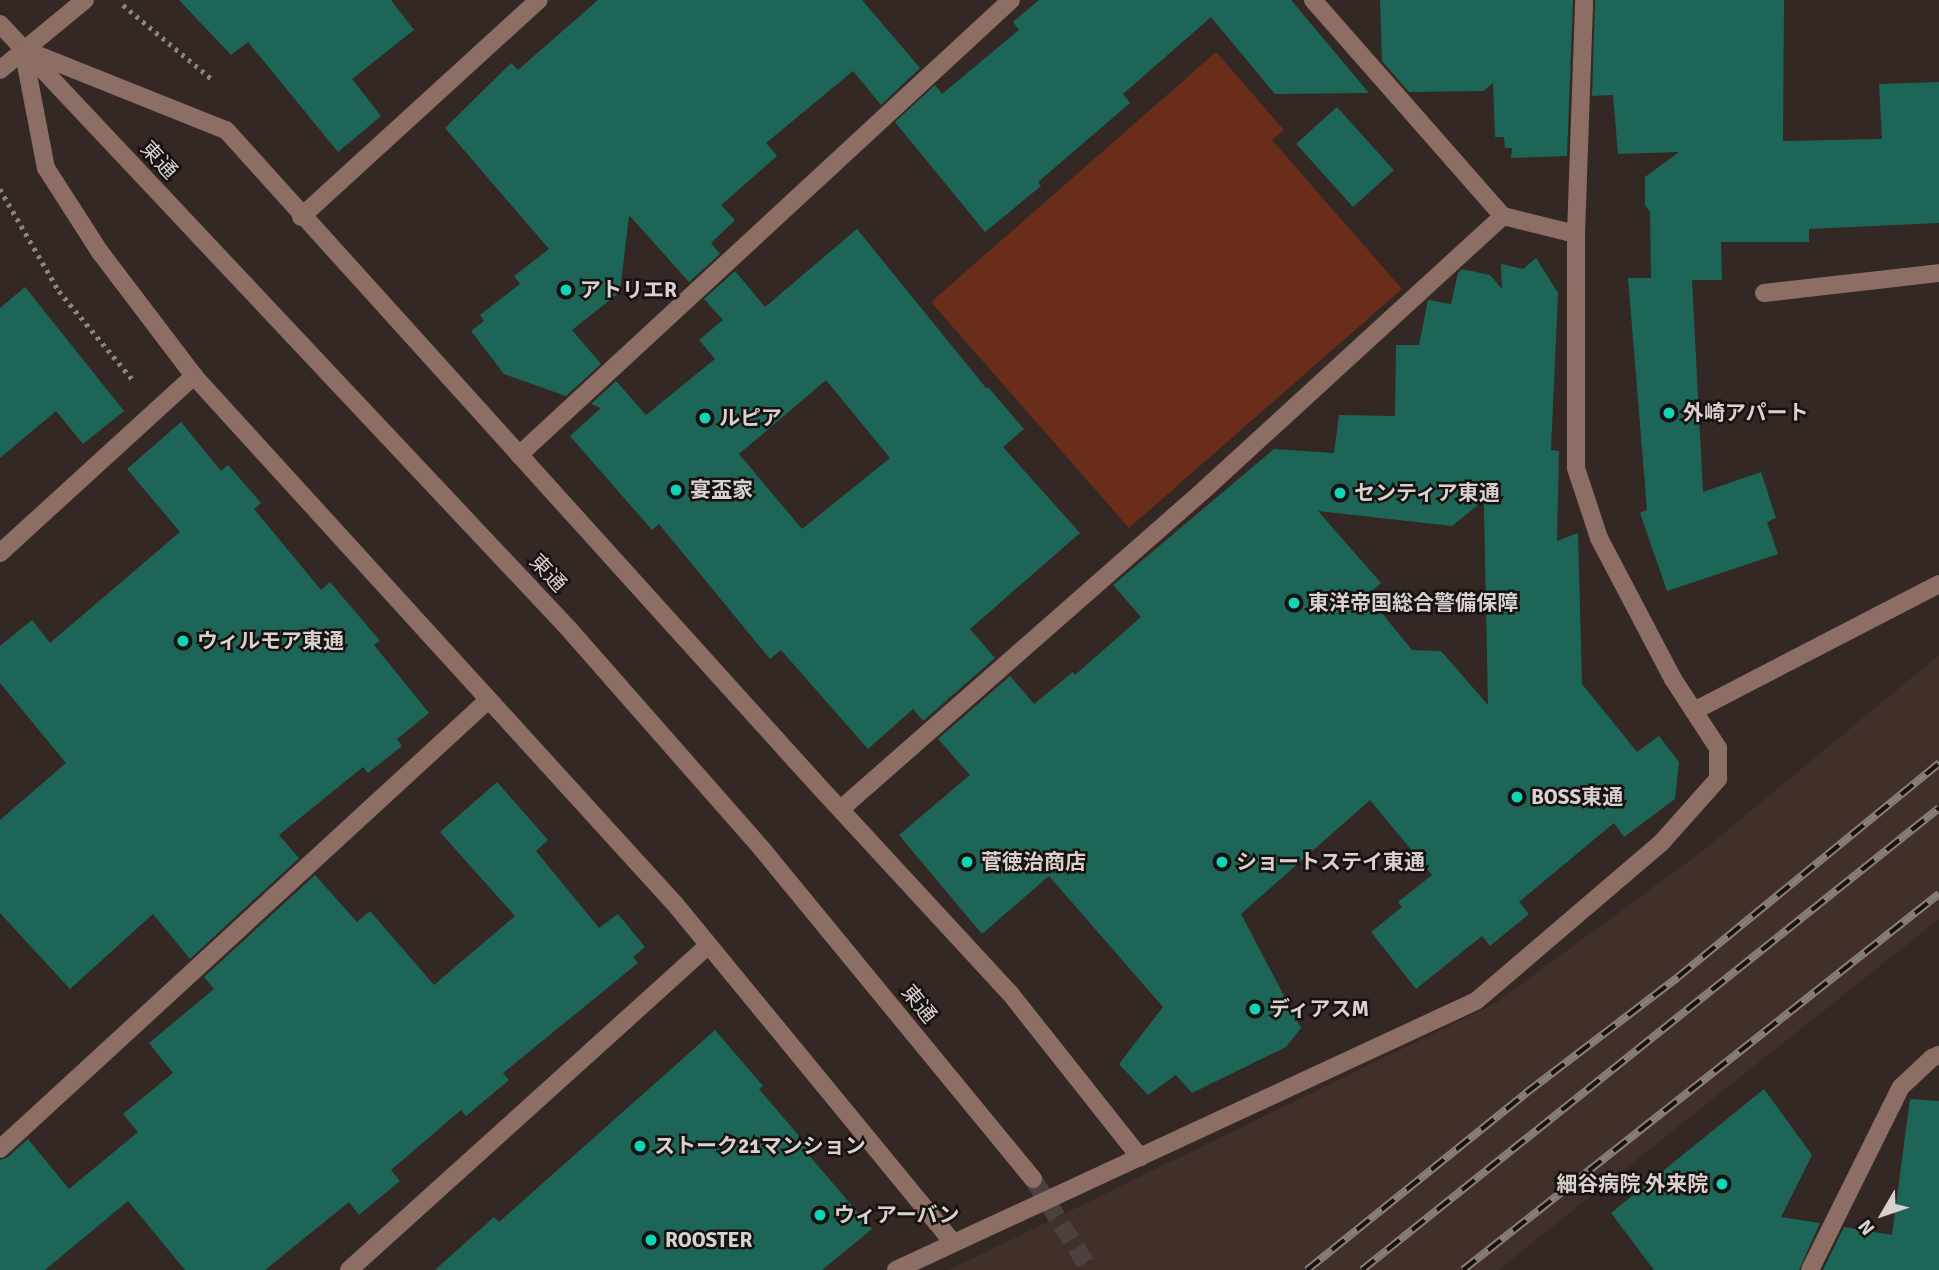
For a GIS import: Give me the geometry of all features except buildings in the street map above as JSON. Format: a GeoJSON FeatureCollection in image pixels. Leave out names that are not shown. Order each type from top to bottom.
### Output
{"type":"FeatureCollection","features":[{"type":"Feature","properties":{"kind":"street"},"geometry":{"type":"LineString","coordinates":[[0,70],[85,0]]}},
{"type":"Feature","properties":{"kind":"street"},"geometry":{"type":"LineString","coordinates":[[302,216],[539,0]]}},
{"type":"Feature","properties":{"kind":"street"},"geometry":{"type":"LineString","coordinates":[[519,455],[1011,0]]}},
{"type":"Feature","properties":{"kind":"street"},"geometry":{"type":"LineString","coordinates":[[1313,0],[1503,216],[1576,234]]}},
{"type":"Feature","properties":{"kind":"street"},"geometry":{"type":"LineString","coordinates":[[896,1270],[1476,1001],[1661,843],[1718,779],[1718,748],[1673,680],[1599,538],[1576,468],[1576,234],[1584,0]]}},
{"type":"Feature","properties":{"kind":"street","name":"東通"},"geometry":{"type":"LineString","coordinates":[[0,24],[568,628],[762,849],[1033,1179]]}},
{"type":"Feature","properties":{"kind":"street"},"geometry":{"type":"LineString","coordinates":[[23,49],[226,130],[1009,992],[1140,1157]]}},
{"type":"Feature","properties":{"kind":"street"},"geometry":{"type":"LineString","coordinates":[[23,49],[46,168],[100,252],[194,376],[487,701],[675,904],[953,1243]]}},
{"type":"Feature","properties":{"kind":"street"},"geometry":{"type":"LineString","coordinates":[[842,808],[1205,489],[1503,216]]}},
{"type":"Feature","properties":{"kind":"street"},"geometry":{"type":"LineString","coordinates":[[1764,293],[1939,273]]}},
{"type":"Feature","properties":{"kind":"street"},"geometry":{"type":"LineString","coordinates":[[0,553],[194,376]]}},
{"type":"Feature","properties":{"kind":"street"},"geometry":{"type":"LineString","coordinates":[[1694,712],[1939,584]]}},
{"type":"Feature","properties":{"kind":"street"},"geometry":{"type":"LineString","coordinates":[[0,1149],[487,701]]}},
{"type":"Feature","properties":{"kind":"street"},"geometry":{"type":"LineString","coordinates":[[349,1270],[707,946]]}},
{"type":"Feature","properties":{"kind":"street"},"geometry":{"type":"LineString","coordinates":[[1810,1270],[1901,1087],[1932,1058],[1939,1055]]}},
{"type":"Feature","properties":{"kind":"shaded area"},"geometry":{"type":"Polygon","coordinates":[[[1216,52],[1284,130],[1272,140],[1402,289],[1129,528],[931,302],[1216,52]]]}},
{"type":"Feature","properties":{"kind":"shaded area"},"geometry":{"type":"Polygon","coordinates":[[[1939,655],[1939,919],[1498,1270],[949,1270],[1494,1004],[1696,856],[1939,655]]]}},
{"type":"Feature","properties":{"kind":"tunnel"},"geometry":{"type":"LineString","coordinates":[[1033,1179],[1090,1270]]}},
{"type":"Feature","properties":{"kind":"railway"},"geometry":{"type":"LineString","coordinates":[[1307,1270],[1526,1093],[1678,977],[1939,763]]}},
{"type":"Feature","properties":{"kind":"railway"},"geometry":{"type":"LineString","coordinates":[[1362,1270],[1939,808]]}},
{"type":"Feature","properties":{"kind":"railway"},"geometry":{"type":"LineString","coordinates":[[1463,1270],[1939,894]]}},
{"type":"Feature","properties":{"kind":"place","name":"アトリエR"},"geometry":{"type":"Point","coordinates":[566,290]}},
{"type":"Feature","properties":{"kind":"place","name":"外崎アパート"},"geometry":{"type":"Point","coordinates":[1669,413]}},
{"type":"Feature","properties":{"kind":"place","name":"ルピア"},"geometry":{"type":"Point","coordinates":[705,418]}},
{"type":"Feature","properties":{"kind":"place","name":"宴盃家"},"geometry":{"type":"Point","coordinates":[676,490]}},
{"type":"Feature","properties":{"kind":"place","name":"センティア東通"},"geometry":{"type":"Point","coordinates":[1340,493]}},
{"type":"Feature","properties":{"kind":"place","name":"東洋帝国総合警備保障"},"geometry":{"type":"Point","coordinates":[1294,603]}},
{"type":"Feature","properties":{"kind":"place","name":"ウィルモア東通"},"geometry":{"type":"Point","coordinates":[183,641]}},
{"type":"Feature","properties":{"kind":"place","name":"BOSS東通"},"geometry":{"type":"Point","coordinates":[1517,797]}},
{"type":"Feature","properties":{"kind":"place","name":"菅徳治商店"},"geometry":{"type":"Point","coordinates":[967,862]}},
{"type":"Feature","properties":{"kind":"place","name":"ショートステイ東通"},"geometry":{"type":"Point","coordinates":[1222,862]}},
{"type":"Feature","properties":{"kind":"place","name":"ディアスM"},"geometry":{"type":"Point","coordinates":[1255,1009]}},
{"type":"Feature","properties":{"kind":"place","name":"ストーク21マンション"},"geometry":{"type":"Point","coordinates":[640,1146]}},
{"type":"Feature","properties":{"kind":"place","name":"細谷病院 外来院"},"geometry":{"type":"Point","coordinates":[1722,1184]}},
{"type":"Feature","properties":{"kind":"place","name":"ウィアーバン"},"geometry":{"type":"Point","coordinates":[820,1215]}},
{"type":"Feature","properties":{"kind":"place","name":"ROOSTER"},"geometry":{"type":"Point","coordinates":[651,1240]}}]}
